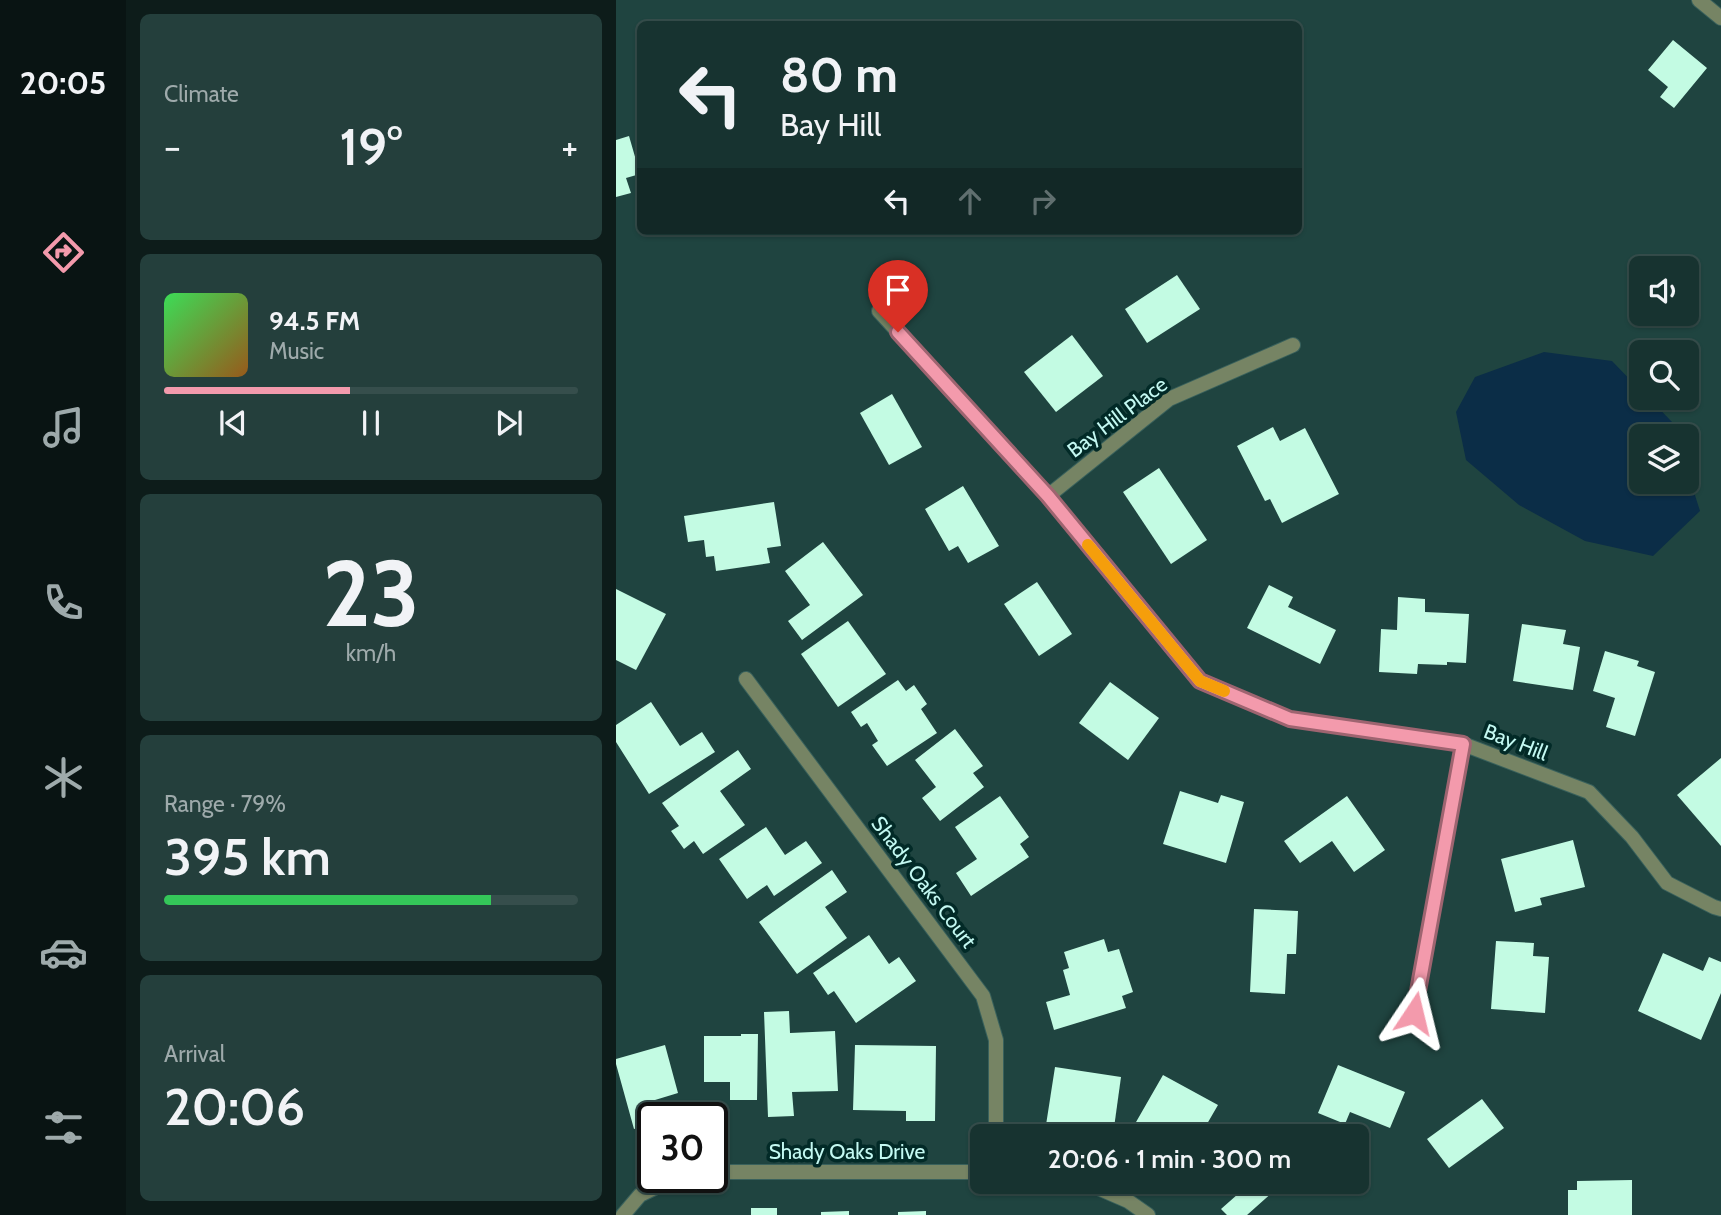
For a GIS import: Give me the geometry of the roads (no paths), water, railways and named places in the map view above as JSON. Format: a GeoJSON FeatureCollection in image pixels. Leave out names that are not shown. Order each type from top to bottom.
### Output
{"type":"FeatureCollection","features":[{"type":"Feature","properties":{"kind":"street"},"geometry":{"type":"LineString","coordinates":[[1699,0],[1721,18]]}},
{"type":"Feature","properties":{"kind":"street","name":"Bay Hill"},"geometry":{"type":"LineString","coordinates":[[879,311],[1048,496],[1200,681],[1290,719],[1463,744],[1589,792],[1632,837],[1667,883],[1721,909]]}},
{"type":"Feature","properties":{"kind":"street","name":"Bay Hill Place"},"geometry":{"type":"LineString","coordinates":[[1048,496],[1170,399],[1293,345]]}},
{"type":"Feature","properties":{"kind":"street","name":"Shady Oaks Court"},"geometry":{"type":"LineString","coordinates":[[746,679],[984,996],[996,1040],[996,1124]]}},
{"type":"Feature","properties":{"kind":"street"},"geometry":{"type":"LineString","coordinates":[[1414,1013],[1463,744]]}},
{"type":"Feature","properties":{"kind":"street","name":"Shady Oaks Drive"},"geometry":{"type":"LineString","coordinates":[[728,1172],[970,1172]]}},
{"type":"Feature","properties":{"kind":"street"},"geometry":{"type":"LineString","coordinates":[[624,1215],[644,1193]]}},
{"type":"Feature","properties":{"kind":"street"},"geometry":{"type":"LineString","coordinates":[[1112,1194],[1148,1215]]}},
{"type":"Feature","properties":{"kind":"water"},"geometry":{"type":"Polygon","coordinates":[[[1544,352],[1612,361],[1629,379],[1629,410],[1660,410],[1673,424],[1629,424],[1629,494],[1695,494],[1700,511],[1653,556],[1585,541],[1519,505],[1466,460],[1456,412],[1475,377],[1544,352]]]}}]}
